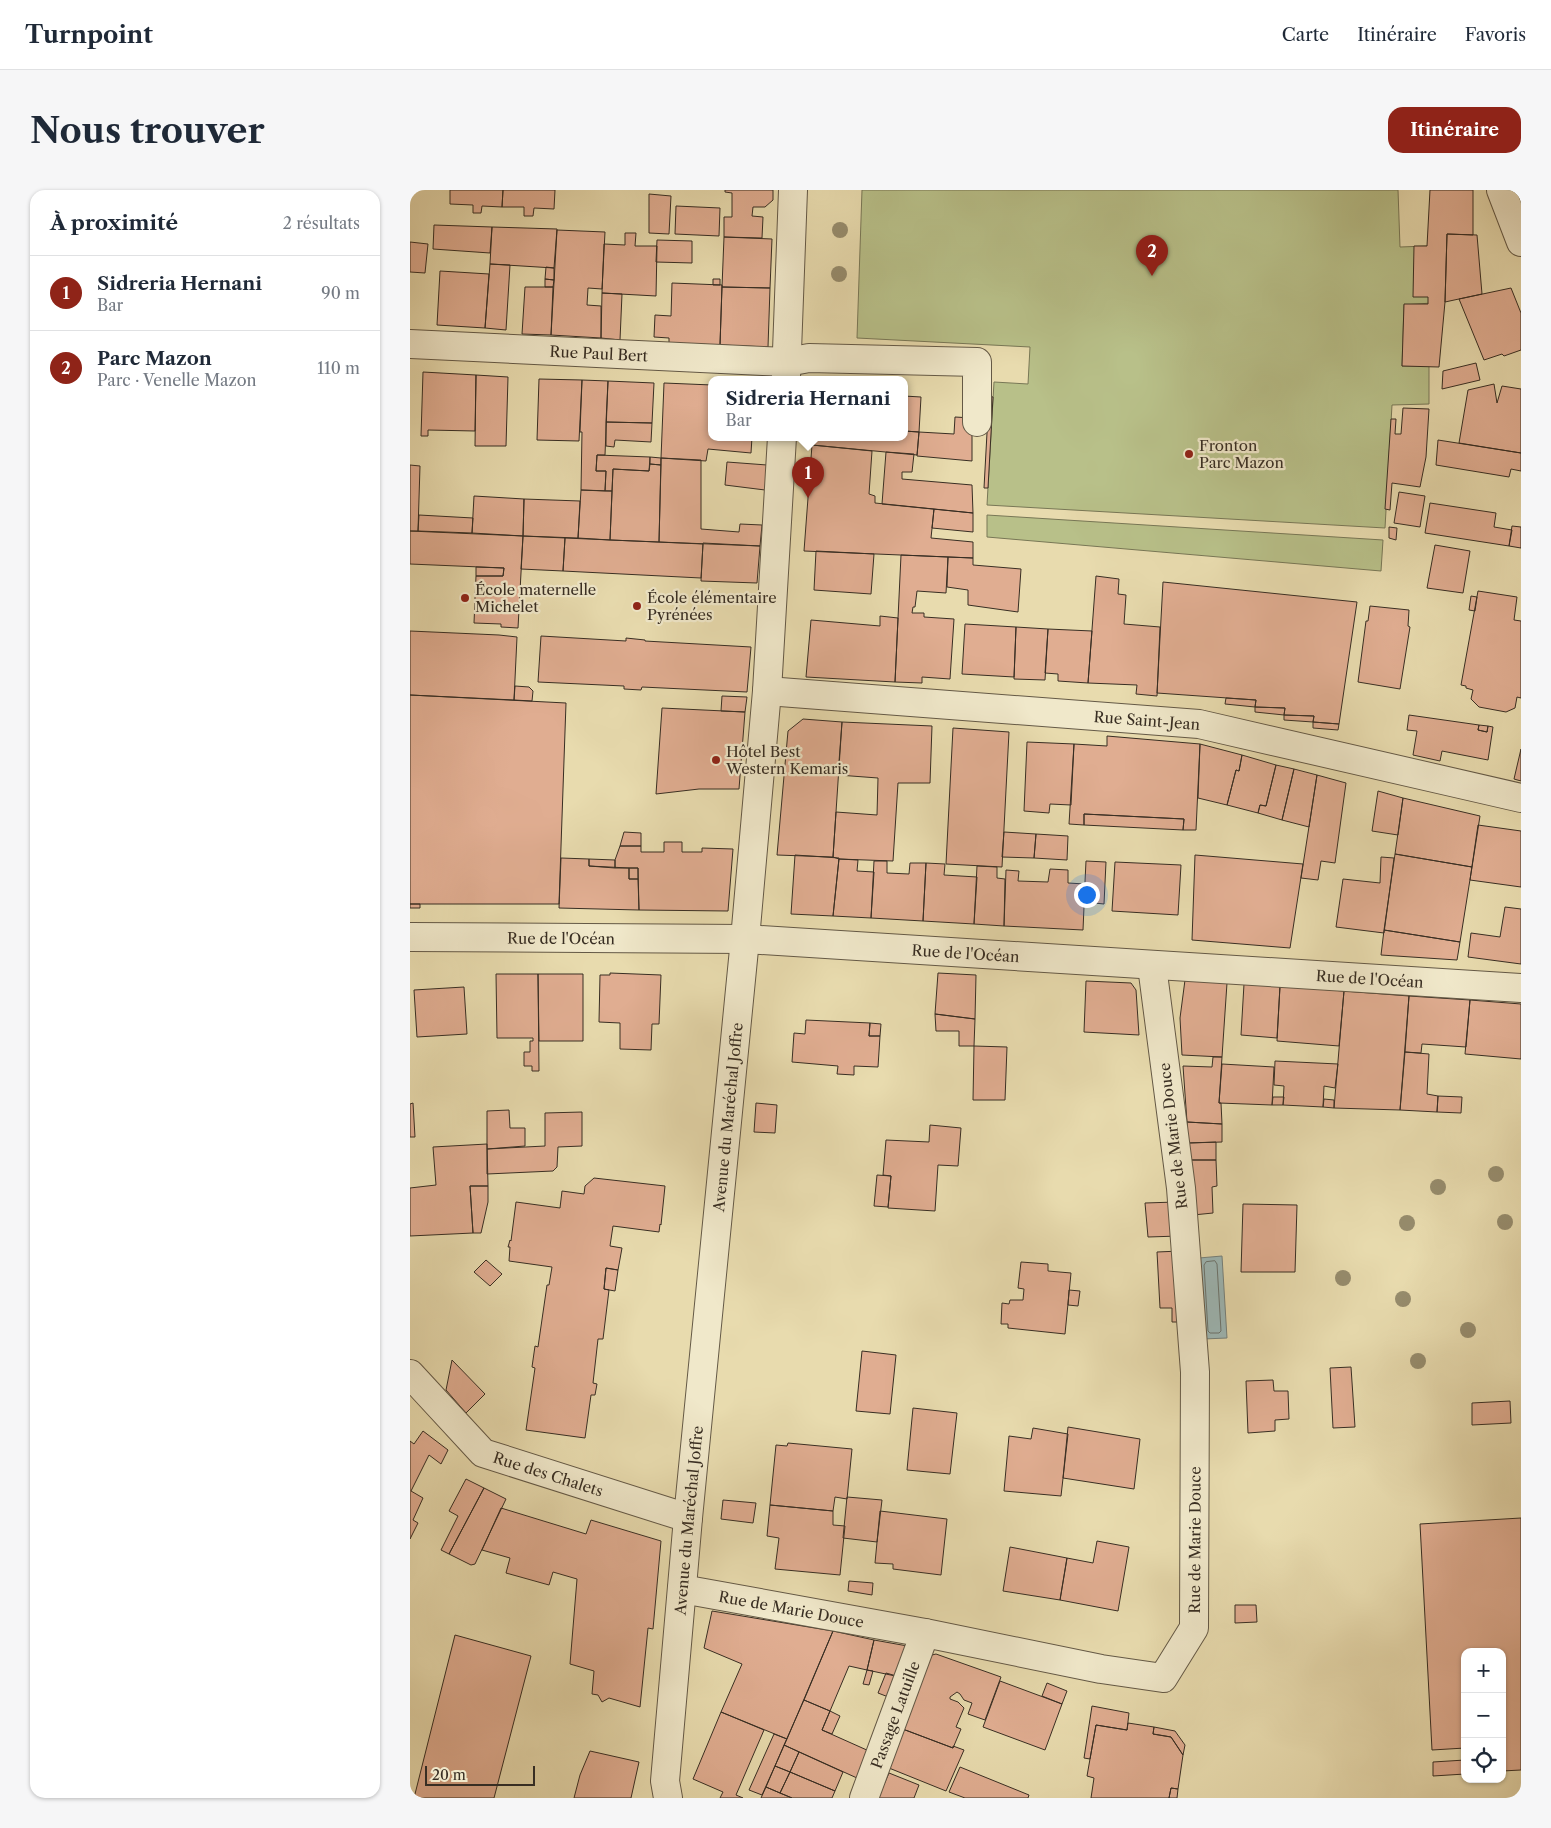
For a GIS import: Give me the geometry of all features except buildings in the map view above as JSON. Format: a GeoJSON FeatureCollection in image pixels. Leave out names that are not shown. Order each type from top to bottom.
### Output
{"type":"FeatureCollection","features":[{"type":"Feature","properties":{"kind":"street"},"geometry":{"type":"LineString","coordinates":[[786,370],[793,190]]}},
{"type":"Feature","properties":{"kind":"street"},"geometry":{"type":"LineString","coordinates":[[1501,190],[1521,242]]}},
{"type":"Feature","properties":{"kind":"street","name":"Rue Paul Bert"},"geometry":{"type":"LineString","coordinates":[[410,344],[786,370],[809,358],[978,362],[977,422]]}},
{"type":"Feature","properties":{"kind":"street","name":"Avenue du Maréchal Joffre"},"geometry":{"type":"LineString","coordinates":[[668,1798],[665,1781],[688,1518],[745,939],[767,691],[782,441]]}},
{"type":"Feature","properties":{"kind":"street","name":"Rue Saint-Jean"},"geometry":{"type":"LineString","coordinates":[[767,691],[1199,724],[1521,798]]}},
{"type":"Feature","properties":{"kind":"street","name":"Rue de l'Océan"},"geometry":{"type":"LineString","coordinates":[[410,937],[745,939],[1521,988]]}},
{"type":"Feature","properties":{"kind":"street","name":"Rue de Marie Douce"},"geometry":{"type":"LineString","coordinates":[[682,1589],[925,1633],[1101,1669],[1163,1678],[1194,1628],[1196,1372],[1181,1188],[1152,966]]}},
{"type":"Feature","properties":{"kind":"street","name":"Rue des Chalets"},"geometry":{"type":"LineString","coordinates":[[410,1374],[483,1453],[688,1518]]}},
{"type":"Feature","properties":{"kind":"street","name":"Passage Latuille"},"geometry":{"type":"LineString","coordinates":[[864,1798],[925,1633]]}},
{"type":"Feature","properties":{"kind":"green space"},"geometry":{"type":"Polygon","coordinates":[[[862,190],[1398,190],[1400,247],[1427,246],[1445,302],[1404,305],[1402,366],[1429,366],[1429,404],[1392,405],[1385,528],[987,505],[994,382],[1028,384],[1030,347],[857,338],[862,190]]]}},
{"type":"Feature","properties":{"kind":"green space"},"geometry":{"type":"Polygon","coordinates":[[[987,515],[1383,540],[1381,571],[987,537],[987,515]]]}},
{"type":"Feature","properties":{"kind":"water"},"geometry":{"type":"Polygon","coordinates":[[[1222,1256],[1227,1338],[1203,1339],[1199,1258],[1222,1256]]]}},
{"type":"Feature","properties":{"kind":"place","name":"Parc Mazon"},"geometry":{"type":"Point","coordinates":[1152,276]}},
{"type":"Feature","properties":{"kind":"place","name":"Fronton Parc Mazon"},"geometry":{"type":"Point","coordinates":[1189,454]}},
{"type":"Feature","properties":{"kind":"place","name":"Sidreria Hernani"},"geometry":{"type":"Point","coordinates":[808,498]}},
{"type":"Feature","properties":{"kind":"place","name":"École maternelle Michelet"},"geometry":{"type":"Point","coordinates":[465,598]}},
{"type":"Feature","properties":{"kind":"place","name":"École élémentaire Pyrénées"},"geometry":{"type":"Point","coordinates":[637,606]}},
{"type":"Feature","properties":{"kind":"place","name":"Hôtel Best Western Kemaris"},"geometry":{"type":"Point","coordinates":[716,760]}}]}
